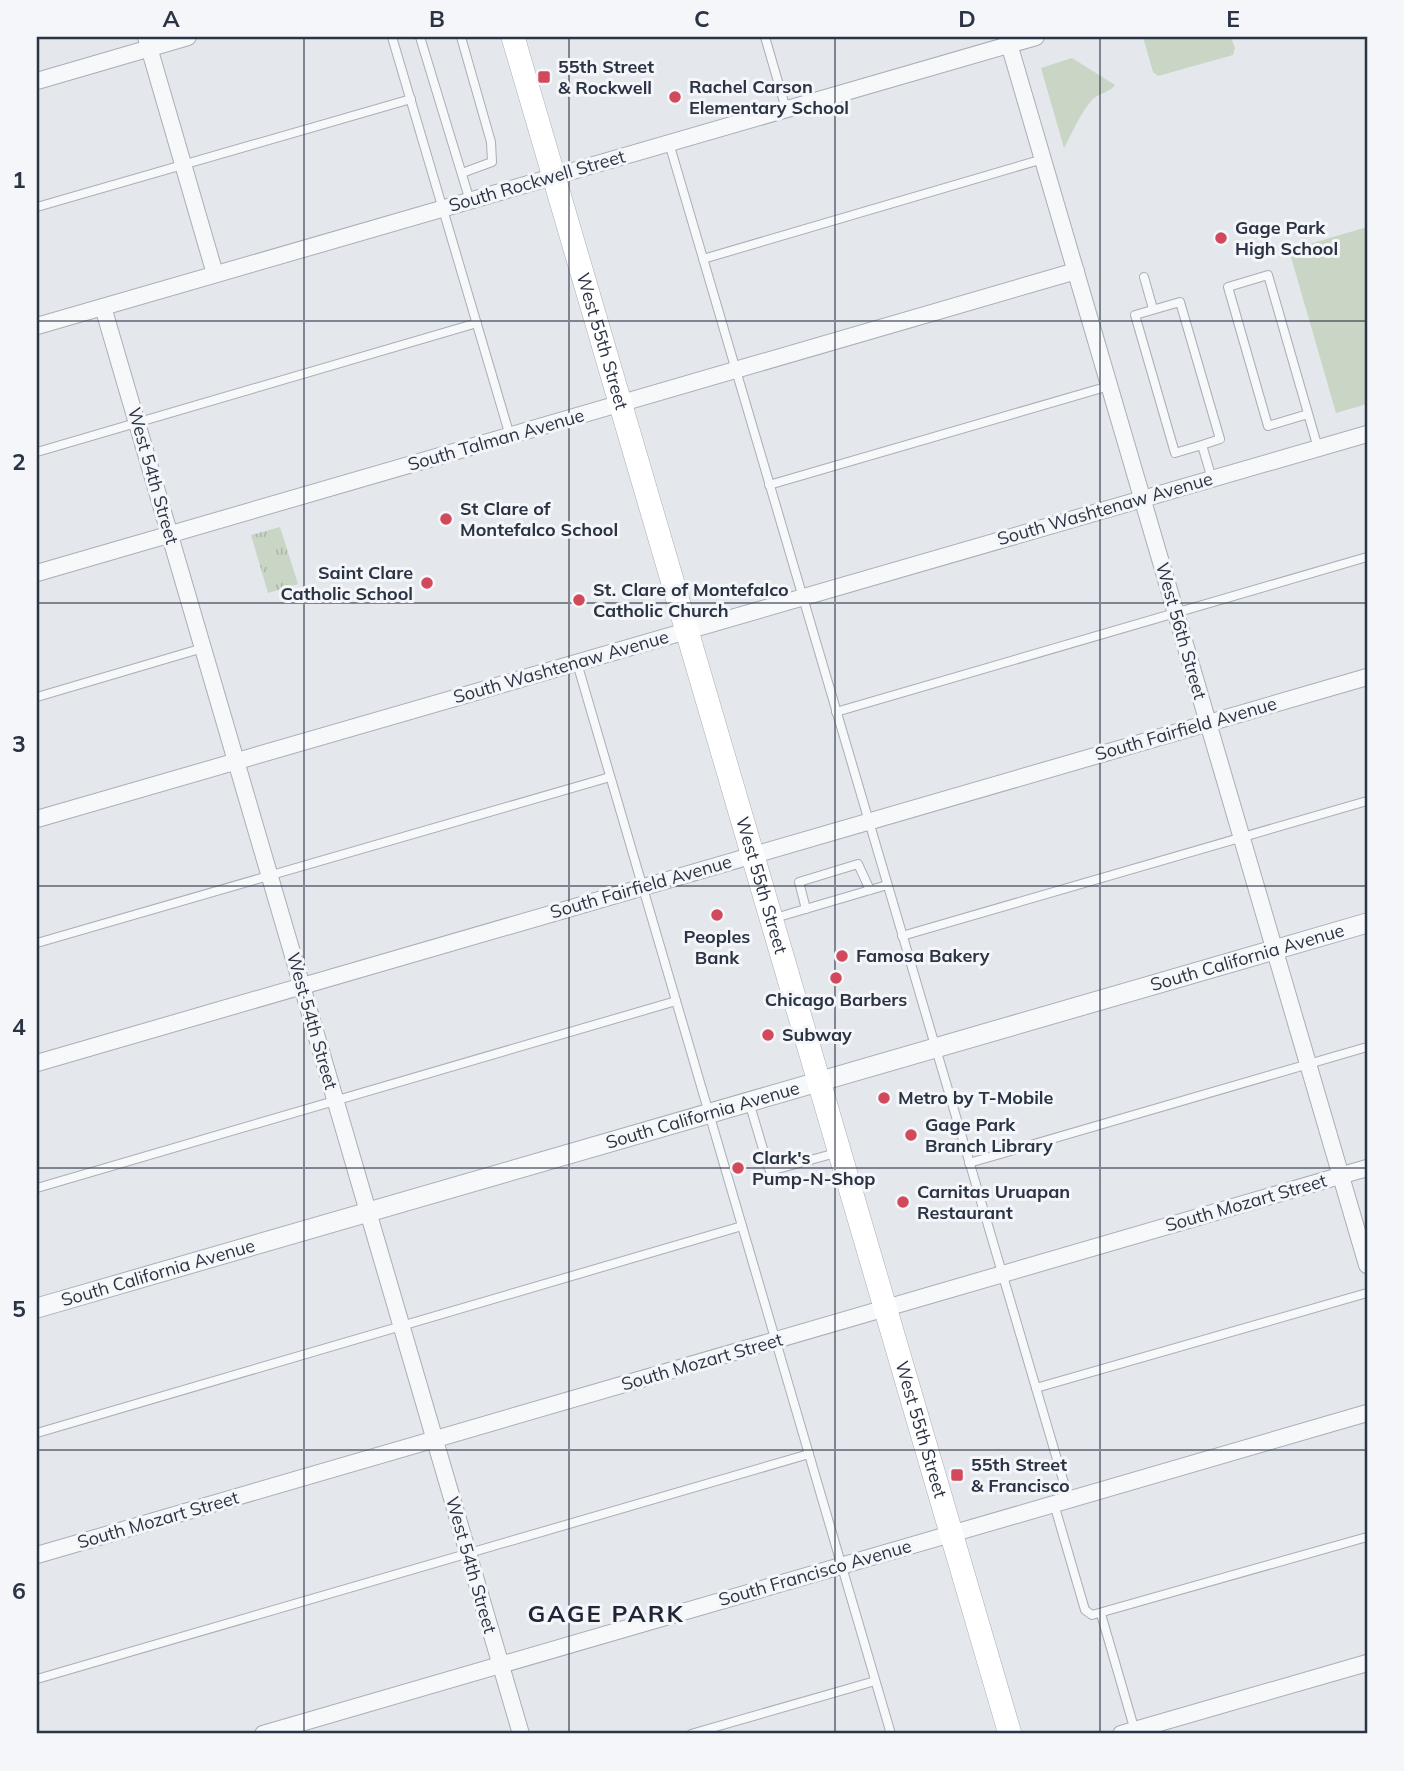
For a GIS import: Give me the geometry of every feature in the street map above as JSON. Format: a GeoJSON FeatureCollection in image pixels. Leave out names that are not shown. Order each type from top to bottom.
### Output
{"type":"FeatureCollection","features":[{"type":"Feature","properties":{"kind":"main road","name":"West 55th Street"},"geometry":{"type":"LineString","coordinates":[[513,37],[1010,1734]]}},
{"type":"Feature","properties":{"kind":"street"},"geometry":{"type":"LineString","coordinates":[[37,81],[148,42],[188,37]]}},
{"type":"Feature","properties":{"kind":"street","name":"South Rockwell Street"},"geometry":{"type":"LineString","coordinates":[[37,326],[786,109],[1008,41],[1037,37]]}},
{"type":"Feature","properties":{"kind":"street","name":"West 56th Street"},"geometry":{"type":"LineString","coordinates":[[1008,41],[1367,1265]]}},
{"type":"Feature","properties":{"kind":"street"},"geometry":{"type":"LineString","coordinates":[[148,42],[215,274]]}},
{"type":"Feature","properties":{"kind":"street","name":"South Talman Avenue"},"geometry":{"type":"LineString","coordinates":[[37,573],[1076,271]]}},
{"type":"Feature","properties":{"kind":"street","name":"West 54th Street"},"geometry":{"type":"LineString","coordinates":[[103,307],[521,1734]]}},
{"type":"Feature","properties":{"kind":"street","name":"South Washtenaw Avenue"},"geometry":{"type":"LineString","coordinates":[[37,819],[1367,434]]}},
{"type":"Feature","properties":{"kind":"street","name":"South Fairfield Avenue"},"geometry":{"type":"LineString","coordinates":[[37,1063],[1367,677]]}},
{"type":"Feature","properties":{"kind":"street","name":"South California Avenue"},"geometry":{"type":"LineString","coordinates":[[37,1308],[1367,923]]}},
{"type":"Feature","properties":{"kind":"street","name":"South Mozart Street"},"geometry":{"type":"LineString","coordinates":[[37,1555],[1367,1168]]}},
{"type":"Feature","properties":{"kind":"street","name":"South Francisco Avenue"},"geometry":{"type":"LineString","coordinates":[[263,1734],[1367,1413]]}},
{"type":"Feature","properties":{"kind":"street"},"geometry":{"type":"LineString","coordinates":[[1130,1733],[1367,1663]]}},
{"type":"Feature","properties":{"kind":"lane"},"geometry":{"type":"LineString","coordinates":[[392,37],[510,436]]}},
{"type":"Feature","properties":{"kind":"lane"},"geometry":{"type":"LineString","coordinates":[[420,37],[470,201]]}},
{"type":"Feature","properties":{"kind":"lane"},"geometry":{"type":"LineString","coordinates":[[461,37],[491,142],[492,162],[462,173]]}},
{"type":"Feature","properties":{"kind":"lane"},"geometry":{"type":"LineString","coordinates":[[765,37],[786,109]]}},
{"type":"Feature","properties":{"kind":"lane"},"geometry":{"type":"LineString","coordinates":[[37,207],[411,99]]}},
{"type":"Feature","properties":{"kind":"lane"},"geometry":{"type":"LineString","coordinates":[[669,143],[1036,1388],[1085,1610],[1092,1615],[1101,1614],[1367,1537]]}},
{"type":"Feature","properties":{"kind":"lane"},"geometry":{"type":"LineString","coordinates":[[702,259],[1043,159]]}},
{"type":"Feature","properties":{"kind":"lane"},"geometry":{"type":"LineString","coordinates":[[1308,414],[1268,426],[1228,287],[1268,275],[1318,448]]}},
{"type":"Feature","properties":{"kind":"lane"},"geometry":{"type":"LineString","coordinates":[[1144,277],[1153,309]]}},
{"type":"Feature","properties":{"kind":"lane"},"geometry":{"type":"LineString","coordinates":[[1180,302],[1220,439],[1202,445],[1175,453],[1135,315],[1180,302]]}},
{"type":"Feature","properties":{"kind":"lane"},"geometry":{"type":"LineString","coordinates":[[37,452],[477,323]]}},
{"type":"Feature","properties":{"kind":"lane"},"geometry":{"type":"LineString","coordinates":[[769,485],[1109,386]]}},
{"type":"Feature","properties":{"kind":"lane"},"geometry":{"type":"LineString","coordinates":[[1202,445],[1212,479]]}},
{"type":"Feature","properties":{"kind":"lane"},"geometry":{"type":"LineString","coordinates":[[836,712],[1367,557]]}},
{"type":"Feature","properties":{"kind":"lane"},"geometry":{"type":"LineString","coordinates":[[37,697],[203,648]]}},
{"type":"Feature","properties":{"kind":"lane"},"geometry":{"type":"LineString","coordinates":[[576,663],[891,1734]]}},
{"type":"Feature","properties":{"kind":"lane"},"geometry":{"type":"LineString","coordinates":[[37,943],[610,777]]}},
{"type":"Feature","properties":{"kind":"lane"},"geometry":{"type":"LineString","coordinates":[[902,936],[1367,801]]}},
{"type":"Feature","properties":{"kind":"lane"},"geometry":{"type":"LineString","coordinates":[[806,909],[799,882],[858,864],[870,890]]}},
{"type":"Feature","properties":{"kind":"lane"},"geometry":{"type":"LineString","coordinates":[[772,919],[887,885]]}},
{"type":"Feature","properties":{"kind":"lane"},"geometry":{"type":"LineString","coordinates":[[37,1188],[676,1001]]}},
{"type":"Feature","properties":{"kind":"lane"},"geometry":{"type":"LineString","coordinates":[[969,1163],[1367,1047]]}},
{"type":"Feature","properties":{"kind":"lane"},"geometry":{"type":"LineString","coordinates":[[749,1102],[763,1149]]}},
{"type":"Feature","properties":{"kind":"lane"},"geometry":{"type":"LineString","coordinates":[[768,1166],[770,1171],[839,1152]]}},
{"type":"Feature","properties":{"kind":"lane"},"geometry":{"type":"LineString","coordinates":[[37,1433],[742,1226]]}},
{"type":"Feature","properties":{"kind":"lane"},"geometry":{"type":"LineString","coordinates":[[1036,1388],[1367,1293]]}},
{"type":"Feature","properties":{"kind":"lane"},"geometry":{"type":"LineString","coordinates":[[37,1679],[809,1454]]}},
{"type":"Feature","properties":{"kind":"lane"},"geometry":{"type":"LineString","coordinates":[[1101,1614],[1130,1733]]}},
{"type":"Feature","properties":{"kind":"lane"},"geometry":{"type":"LineString","coordinates":[[691,1734],[875,1681]]}},
{"type":"Feature","properties":{"kind":"green space"},"geometry":{"type":"Polygon","coordinates":[[[1143,37],[1231,37],[1235,48],[1233,55],[1158,76],[1153,72],[1143,37]]]}},
{"type":"Feature","properties":{"kind":"green space"},"geometry":{"type":"Polygon","coordinates":[[[1072,58],[1115,85],[1091,101],[1064,148],[1041,68],[1072,58]]]}},
{"type":"Feature","properties":{"kind":"green space"},"geometry":{"type":"Polygon","coordinates":[[[1367,227],[1367,404],[1336,413],[1289,250],[1367,227]]]}},
{"type":"Feature","properties":{"kind":"green space"},"geometry":{"type":"Polygon","coordinates":[[[280,527],[298,584],[268,593],[251,535],[280,527]]]}},
{"type":"Feature","properties":{"kind":"place","name":"55th Street & Rockwell"},"geometry":{"type":"Point","coordinates":[544,77]}},
{"type":"Feature","properties":{"kind":"place","name":"Rachel Carson Elementary School"},"geometry":{"type":"Point","coordinates":[675,97]}},
{"type":"Feature","properties":{"kind":"place","name":"Gage Park High School"},"geometry":{"type":"Point","coordinates":[1221,238]}},
{"type":"Feature","properties":{"kind":"place","name":"St Clare of Montefalco School"},"geometry":{"type":"Point","coordinates":[446,519]}},
{"type":"Feature","properties":{"kind":"place","name":"Saint Clare Catholic School"},"geometry":{"type":"Point","coordinates":[427,583]}},
{"type":"Feature","properties":{"kind":"place","name":"St. Clare of Montefalco Catholic Church"},"geometry":{"type":"Point","coordinates":[579,600]}},
{"type":"Feature","properties":{"kind":"place","name":"Peoples Bank"},"geometry":{"type":"Point","coordinates":[717,915]}},
{"type":"Feature","properties":{"kind":"place","name":"Famosa Bakery"},"geometry":{"type":"Point","coordinates":[842,956]}},
{"type":"Feature","properties":{"kind":"place","name":"Chicago Barbers"},"geometry":{"type":"Point","coordinates":[836,978]}},
{"type":"Feature","properties":{"kind":"place","name":"Subway"},"geometry":{"type":"Point","coordinates":[768,1035]}},
{"type":"Feature","properties":{"kind":"place","name":"Metro by T-Mobile"},"geometry":{"type":"Point","coordinates":[884,1098]}},
{"type":"Feature","properties":{"kind":"place","name":"Gage Park Branch Library"},"geometry":{"type":"Point","coordinates":[911,1135]}},
{"type":"Feature","properties":{"kind":"place","name":"Clark's Pump-N-Shop"},"geometry":{"type":"Point","coordinates":[738,1168]}},
{"type":"Feature","properties":{"kind":"place","name":"Carnitas Uruapan Restaurant"},"geometry":{"type":"Point","coordinates":[903,1202]}},
{"type":"Feature","properties":{"kind":"place","name":"55th Street & Francisco"},"geometry":{"type":"Point","coordinates":[957,1475]}},
{"type":"Feature","properties":{"kind":"district","name":"GAGE PARK"},"geometry":{"type":"Point","coordinates":[606,1614]}}]}
